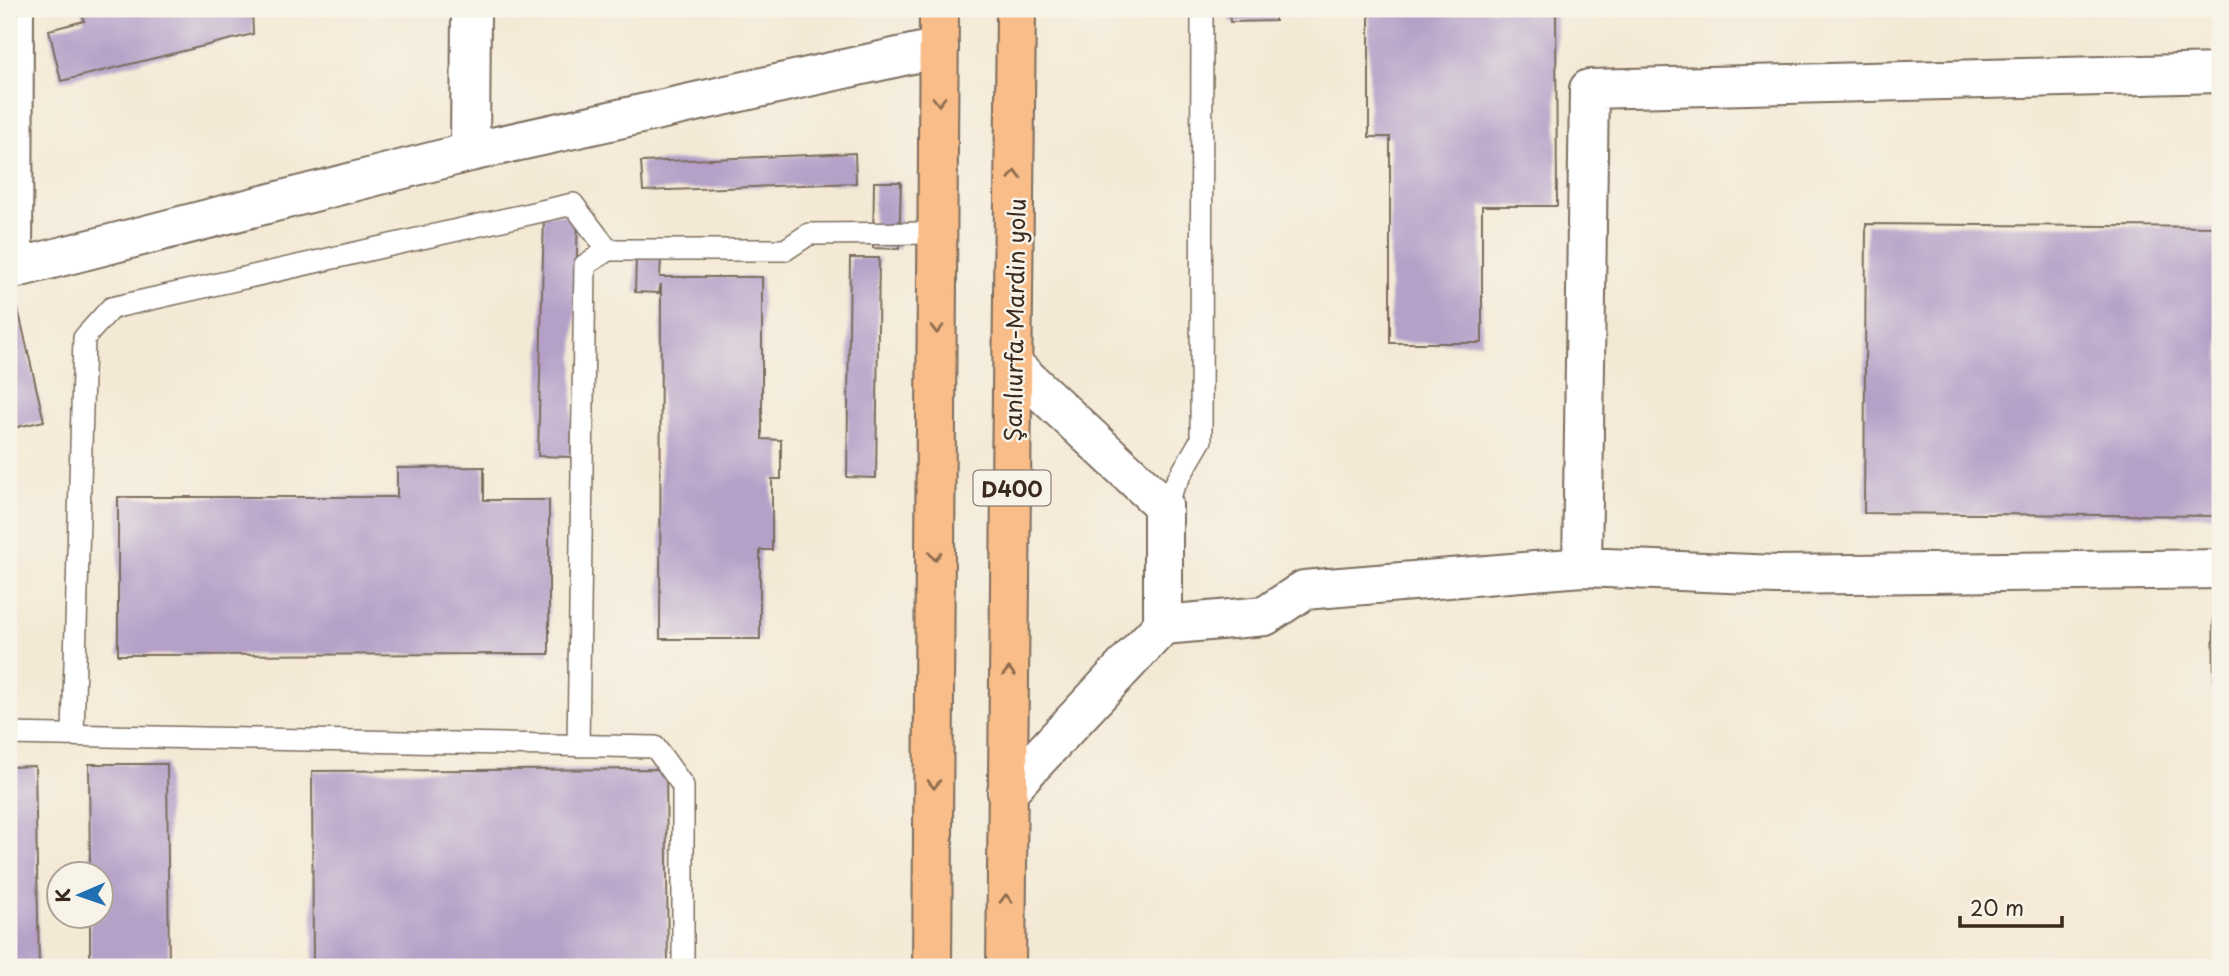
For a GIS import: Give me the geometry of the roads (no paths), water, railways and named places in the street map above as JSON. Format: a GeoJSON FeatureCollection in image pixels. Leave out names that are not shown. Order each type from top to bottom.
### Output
{"type":"FeatureCollection","features":[{"type":"Feature","properties":{"kind":"highway"},"geometry":{"type":"LineString","coordinates":[[932,967],[939,9]]}},
{"type":"Feature","properties":{"kind":"highway","name":"Şanlıurfa-Mardin yolu"},"geometry":{"type":"LineString","coordinates":[[1006,967],[1016,9]]}},
{"type":"Feature","properties":{"kind":"street"},"geometry":{"type":"LineString","coordinates":[[14,9],[11,270],[470,152],[939,48]]}},
{"type":"Feature","properties":{"kind":"street"},"geometry":{"type":"LineString","coordinates":[[470,152],[471,9]]}},
{"type":"Feature","properties":{"kind":"street"},"geometry":{"type":"LineString","coordinates":[[1583,567],[1589,89],[2220,73]]}},
{"type":"Feature","properties":{"kind":"street"},"geometry":{"type":"LineString","coordinates":[[1014,366],[1163,505],[1163,625]]}},
{"type":"Feature","properties":{"kind":"street"},"geometry":{"type":"LineString","coordinates":[[1007,793],[1163,625],[1265,616],[1304,590],[1583,567],[1777,575],[2220,569]]}},
{"type":"Feature","properties":{"kind":"lane"},"geometry":{"type":"LineString","coordinates":[[1163,505],[1200,440],[1202,9]]}},
{"type":"Feature","properties":{"kind":"lane"},"geometry":{"type":"LineString","coordinates":[[73,734],[84,338],[111,308],[573,204],[608,250]]}},
{"type":"Feature","properties":{"kind":"lane"},"geometry":{"type":"LineString","coordinates":[[578,746],[585,265],[608,250],[785,250],[809,234],[938,233]]}},
{"type":"Feature","properties":{"kind":"lane"},"geometry":{"type":"LineString","coordinates":[[9,734],[655,747],[684,786],[683,967]]}}]}
